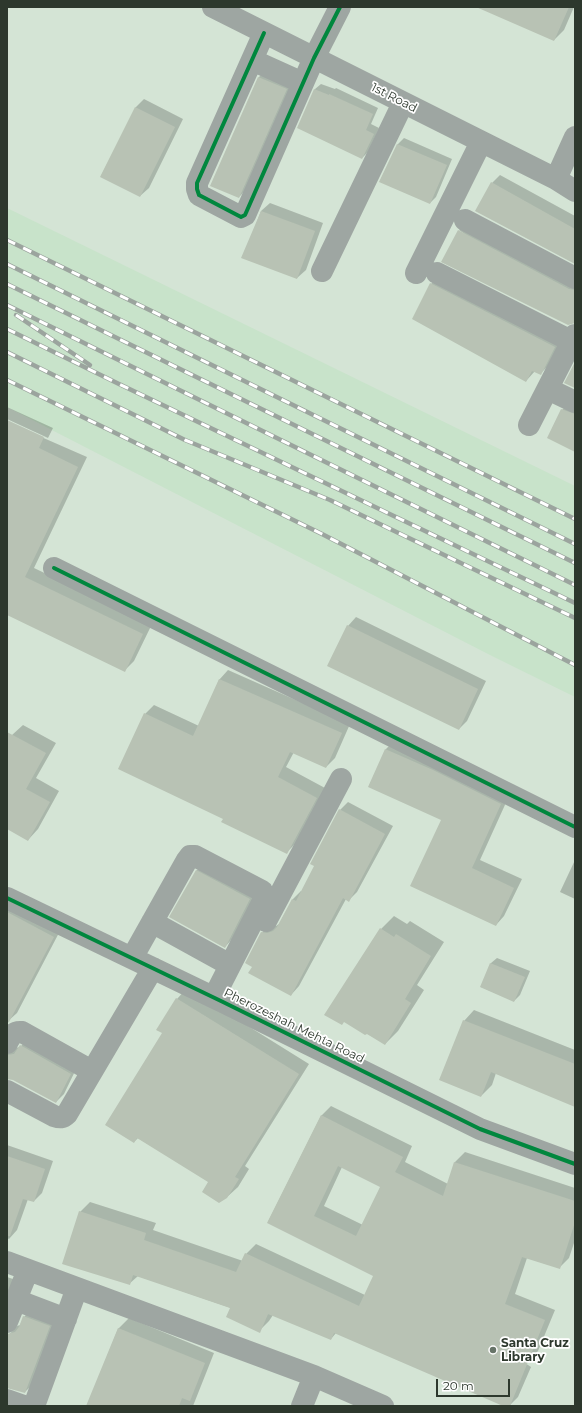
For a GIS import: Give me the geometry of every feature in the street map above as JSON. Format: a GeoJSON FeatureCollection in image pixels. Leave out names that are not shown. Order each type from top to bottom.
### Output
{"type":"FeatureCollection","features":[{"type":"Feature","properties":{"kind":"street","name":"1st Road"},"geometry":{"type":"LineString","coordinates":[[213,7],[556,179],[575,191]]}},
{"type":"Feature","properties":{"kind":"street"},"geometry":{"type":"LineString","coordinates":[[264,33],[197,183],[199,195],[241,217],[245,215],[314,58],[340,7]]}},
{"type":"Feature","properties":{"kind":"street"},"geometry":{"type":"LineString","coordinates":[[252,60],[303,83]]}},
{"type":"Feature","properties":{"kind":"street"},"geometry":{"type":"LineString","coordinates":[[322,271],[403,102]]}},
{"type":"Feature","properties":{"kind":"street"},"geometry":{"type":"LineString","coordinates":[[556,179],[575,137]]}},
{"type":"Feature","properties":{"kind":"street"},"geometry":{"type":"LineString","coordinates":[[481,142],[427,273],[574,340],[529,425]]}},
{"type":"Feature","properties":{"kind":"street"},"geometry":{"type":"LineString","coordinates":[[465,220],[575,278]]}},
{"type":"Feature","properties":{"kind":"street"},"geometry":{"type":"LineString","coordinates":[[548,389],[575,402]]}},
{"type":"Feature","properties":{"kind":"street"},"geometry":{"type":"LineString","coordinates":[[54,568],[575,827]]}},
{"type":"Feature","properties":{"kind":"street"},"geometry":{"type":"LineString","coordinates":[[218,999],[341,779]]}},
{"type":"Feature","properties":{"kind":"street"},"geometry":{"type":"LineString","coordinates":[[132,958],[190,856],[195,856],[262,891],[264,896],[263,901],[230,965],[218,999]]}},
{"type":"Feature","properties":{"kind":"street","name":"Pherozeshah Mehta Road"},"geometry":{"type":"LineString","coordinates":[[7,898],[218,999],[480,1129],[575,1164]]}},
{"type":"Feature","properties":{"kind":"street"},"geometry":{"type":"LineString","coordinates":[[152,922],[230,965]]}},
{"type":"Feature","properties":{"kind":"street"},"geometry":{"type":"LineString","coordinates":[[7,1091],[54,1116],[61,1117],[67,1114],[153,968]]}},
{"type":"Feature","properties":{"kind":"street"},"geometry":{"type":"LineString","coordinates":[[7,1043],[14,1033],[22,1032],[92,1071]]}},
{"type":"Feature","properties":{"kind":"street"},"geometry":{"type":"LineString","coordinates":[[7,1322],[10,1295],[18,1266],[314,1376],[383,1406]]}},
{"type":"Feature","properties":{"kind":"street"},"geometry":{"type":"LineString","coordinates":[[34,1406],[77,1288]]}},
{"type":"Feature","properties":{"kind":"street"},"geometry":{"type":"LineString","coordinates":[[10,1295],[66,1318]]}},
{"type":"Feature","properties":{"kind":"street"},"geometry":{"type":"LineString","coordinates":[[302,1406],[314,1376]]}},
{"type":"Feature","properties":{"kind":"street"},"geometry":{"type":"LineString","coordinates":[[7,1400],[24,1406]]}},
{"type":"Feature","properties":{"kind":"shaded area"},"geometry":{"type":"Polygon","coordinates":[[[7,208],[575,486],[575,697],[488,654],[7,407],[7,208]]]}},
{"type":"Feature","properties":{"kind":"building"},"geometry":{"type":"Polygon","coordinates":[[[476,7],[569,7],[554,41],[476,7]]]}},
{"type":"Feature","properties":{"kind":"building"},"geometry":{"type":"Polygon","coordinates":[[[258,77],[287,89],[239,198],[210,186],[258,77]]]}},
{"type":"Feature","properties":{"kind":"building"},"geometry":{"type":"Polygon","coordinates":[[[314,89],[329,94],[373,114],[366,130],[374,134],[362,159],[297,128],[314,89]]]}},
{"type":"Feature","properties":{"kind":"building"},"geometry":{"type":"Polygon","coordinates":[[[135,107],[175,127],[140,197],[100,177],[135,107]]]}},
{"type":"Feature","properties":{"kind":"building"},"geometry":{"type":"Polygon","coordinates":[[[397,144],[447,165],[430,204],[379,182],[397,144]]]}},
{"type":"Feature","properties":{"kind":"building"},"geometry":{"type":"Polygon","coordinates":[[[491,182],[575,229],[575,264],[475,211],[491,182]]]}},
{"type":"Feature","properties":{"kind":"building"},"geometry":{"type":"Polygon","coordinates":[[[261,211],[315,231],[297,279],[241,258],[261,211]]]}},
{"type":"Feature","properties":{"kind":"building"},"geometry":{"type":"Polygon","coordinates":[[[458,230],[569,289],[575,290],[575,323],[568,325],[441,262],[458,230]]]}},
{"type":"Feature","properties":{"kind":"building"},"geometry":{"type":"Polygon","coordinates":[[[430,283],[555,347],[541,375],[532,371],[526,382],[412,319],[430,283]]]}},
{"type":"Feature","properties":{"kind":"building"},"geometry":{"type":"Polygon","coordinates":[[[575,362],[575,388],[564,383],[575,362]]]}},
{"type":"Feature","properties":{"kind":"building"},"geometry":{"type":"Polygon","coordinates":[[[561,409],[575,414],[575,452],[547,438],[561,409]]]}},
{"type":"Feature","properties":{"kind":"building"},"geometry":{"type":"Polygon","coordinates":[[[7,420],[44,437],[39,448],[78,467],[25,577],[143,634],[125,672],[7,615],[7,420]]]}},
{"type":"Feature","properties":{"kind":"building"},"geometry":{"type":"Polygon","coordinates":[[[347,625],[478,689],[459,730],[327,666],[347,625]]]}},
{"type":"Feature","properties":{"kind":"building"},"geometry":{"type":"Polygon","coordinates":[[[219,679],[342,733],[326,768],[290,752],[278,777],[317,798],[287,854],[221,822],[223,819],[118,769],[144,713],[193,736],[219,679]]]}},
{"type":"Feature","properties":{"kind":"building"},"geometry":{"type":"Polygon","coordinates":[[[7,732],[46,753],[26,789],[50,802],[28,841],[7,829],[7,732]]]}},
{"type":"Feature","properties":{"kind":"building"},"geometry":{"type":"Polygon","coordinates":[[[385,749],[433,770],[501,804],[472,868],[514,888],[496,926],[410,886],[441,820],[368,787],[385,749]]]}},
{"type":"Feature","properties":{"kind":"building"},"geometry":{"type":"Polygon","coordinates":[[[339,809],[385,834],[349,902],[343,898],[291,996],[248,973],[252,967],[245,963],[261,932],[267,933],[273,931],[277,927],[292,899],[296,901],[314,866],[310,864],[339,809]]]}},
{"type":"Feature","properties":{"kind":"building"},"geometry":{"type":"Polygon","coordinates":[[[196,870],[250,899],[225,948],[169,917],[196,870]]]}},
{"type":"Feature","properties":{"kind":"building"},"geometry":{"type":"Polygon","coordinates":[[[7,912],[54,937],[9,1022],[7,1023],[7,912]]]}},
{"type":"Feature","properties":{"kind":"building"},"geometry":{"type":"Polygon","coordinates":[[[380,928],[394,937],[396,934],[431,956],[405,999],[411,1003],[385,1045],[344,1022],[342,1025],[324,1015],[380,928]]]}},
{"type":"Feature","properties":{"kind":"building"},"geometry":{"type":"Polygon","coordinates":[[[490,963],[525,977],[514,1002],[480,987],[490,963]]]}},
{"type":"Feature","properties":{"kind":"building"},"geometry":{"type":"Polygon","coordinates":[[[176,998],[299,1074],[235,1177],[239,1179],[227,1198],[219,1203],[202,1192],[208,1182],[137,1138],[134,1143],[105,1125],[162,1033],[156,1030],[176,998]]]}},
{"type":"Feature","properties":{"kind":"building"},"geometry":{"type":"Polygon","coordinates":[[[463,1020],[575,1064],[575,1107],[491,1072],[481,1097],[439,1080],[463,1020]]]}},
{"type":"Feature","properties":{"kind":"building"},"geometry":{"type":"Polygon","coordinates":[[[20,1045],[71,1074],[56,1103],[13,1080],[7,1079],[7,1055],[14,1054],[20,1045]]]}},
{"type":"Feature","properties":{"kind":"building"},"geometry":{"type":"Polygon","coordinates":[[[321,1115],[403,1157],[395,1172],[443,1196],[454,1162],[575,1201],[575,1222],[560,1269],[522,1257],[505,1304],[545,1320],[510,1406],[503,1406],[334,1333],[331,1340],[268,1314],[260,1333],[226,1317],[230,1308],[133,1275],[130,1285],[62,1264],[79,1211],[146,1233],[144,1240],[236,1272],[245,1253],[359,1306],[373,1276],[267,1223],[321,1115]],[[338,1166],[314,1216],[356,1236],[380,1187],[338,1166]]]}},
{"type":"Feature","properties":{"kind":"building"},"geometry":{"type":"Polygon","coordinates":[[[7,1156],[45,1169],[34,1202],[23,1199],[10,1236],[7,1236],[7,1156]]]}},
{"type":"Feature","properties":{"kind":"building"},"geometry":{"type":"Polygon","coordinates":[[[23,1316],[50,1326],[25,1393],[7,1388],[7,1334],[15,1332],[19,1327],[23,1316]]]}},
{"type":"Feature","properties":{"kind":"building"},"geometry":{"type":"Polygon","coordinates":[[[118,1328],[205,1363],[190,1401],[182,1398],[179,1406],[86,1406],[118,1328]]]}},
{"type":"Feature","properties":{"kind":"railway"},"geometry":{"type":"LineString","coordinates":[[7,240],[575,519]]}},
{"type":"Feature","properties":{"kind":"railway"},"geometry":{"type":"LineString","coordinates":[[7,264],[575,544]]}},
{"type":"Feature","properties":{"kind":"railway"},"geometry":{"type":"LineString","coordinates":[[7,284],[575,563]]}},
{"type":"Feature","properties":{"kind":"railway"},"geometry":{"type":"LineString","coordinates":[[7,305],[575,585]]}},
{"type":"Feature","properties":{"kind":"railway"},"geometry":{"type":"LineString","coordinates":[[16,315],[90,365]]}},
{"type":"Feature","properties":{"kind":"railway"},"geometry":{"type":"LineString","coordinates":[[7,329],[575,603]]}},
{"type":"Feature","properties":{"kind":"railway"},"geometry":{"type":"LineString","coordinates":[[7,352],[185,440],[330,500],[575,618]]}},
{"type":"Feature","properties":{"kind":"railway"},"geometry":{"type":"LineString","coordinates":[[7,380],[322,534],[575,665]]}},
{"type":"Feature","properties":{"kind":"cycle path"},"geometry":{"type":"LineString","coordinates":[[264,33],[197,183],[199,195],[241,217],[245,215],[314,58],[340,7]]}},
{"type":"Feature","properties":{"kind":"cycle path"},"geometry":{"type":"LineString","coordinates":[[54,568],[575,827]]}},
{"type":"Feature","properties":{"kind":"cycle path"},"geometry":{"type":"LineString","coordinates":[[7,898],[223,1002],[480,1129],[575,1164]]}},
{"type":"Feature","properties":{"kind":"place","name":"Santa Cruz Library"},"geometry":{"type":"Point","coordinates":[493,1350]}}]}
